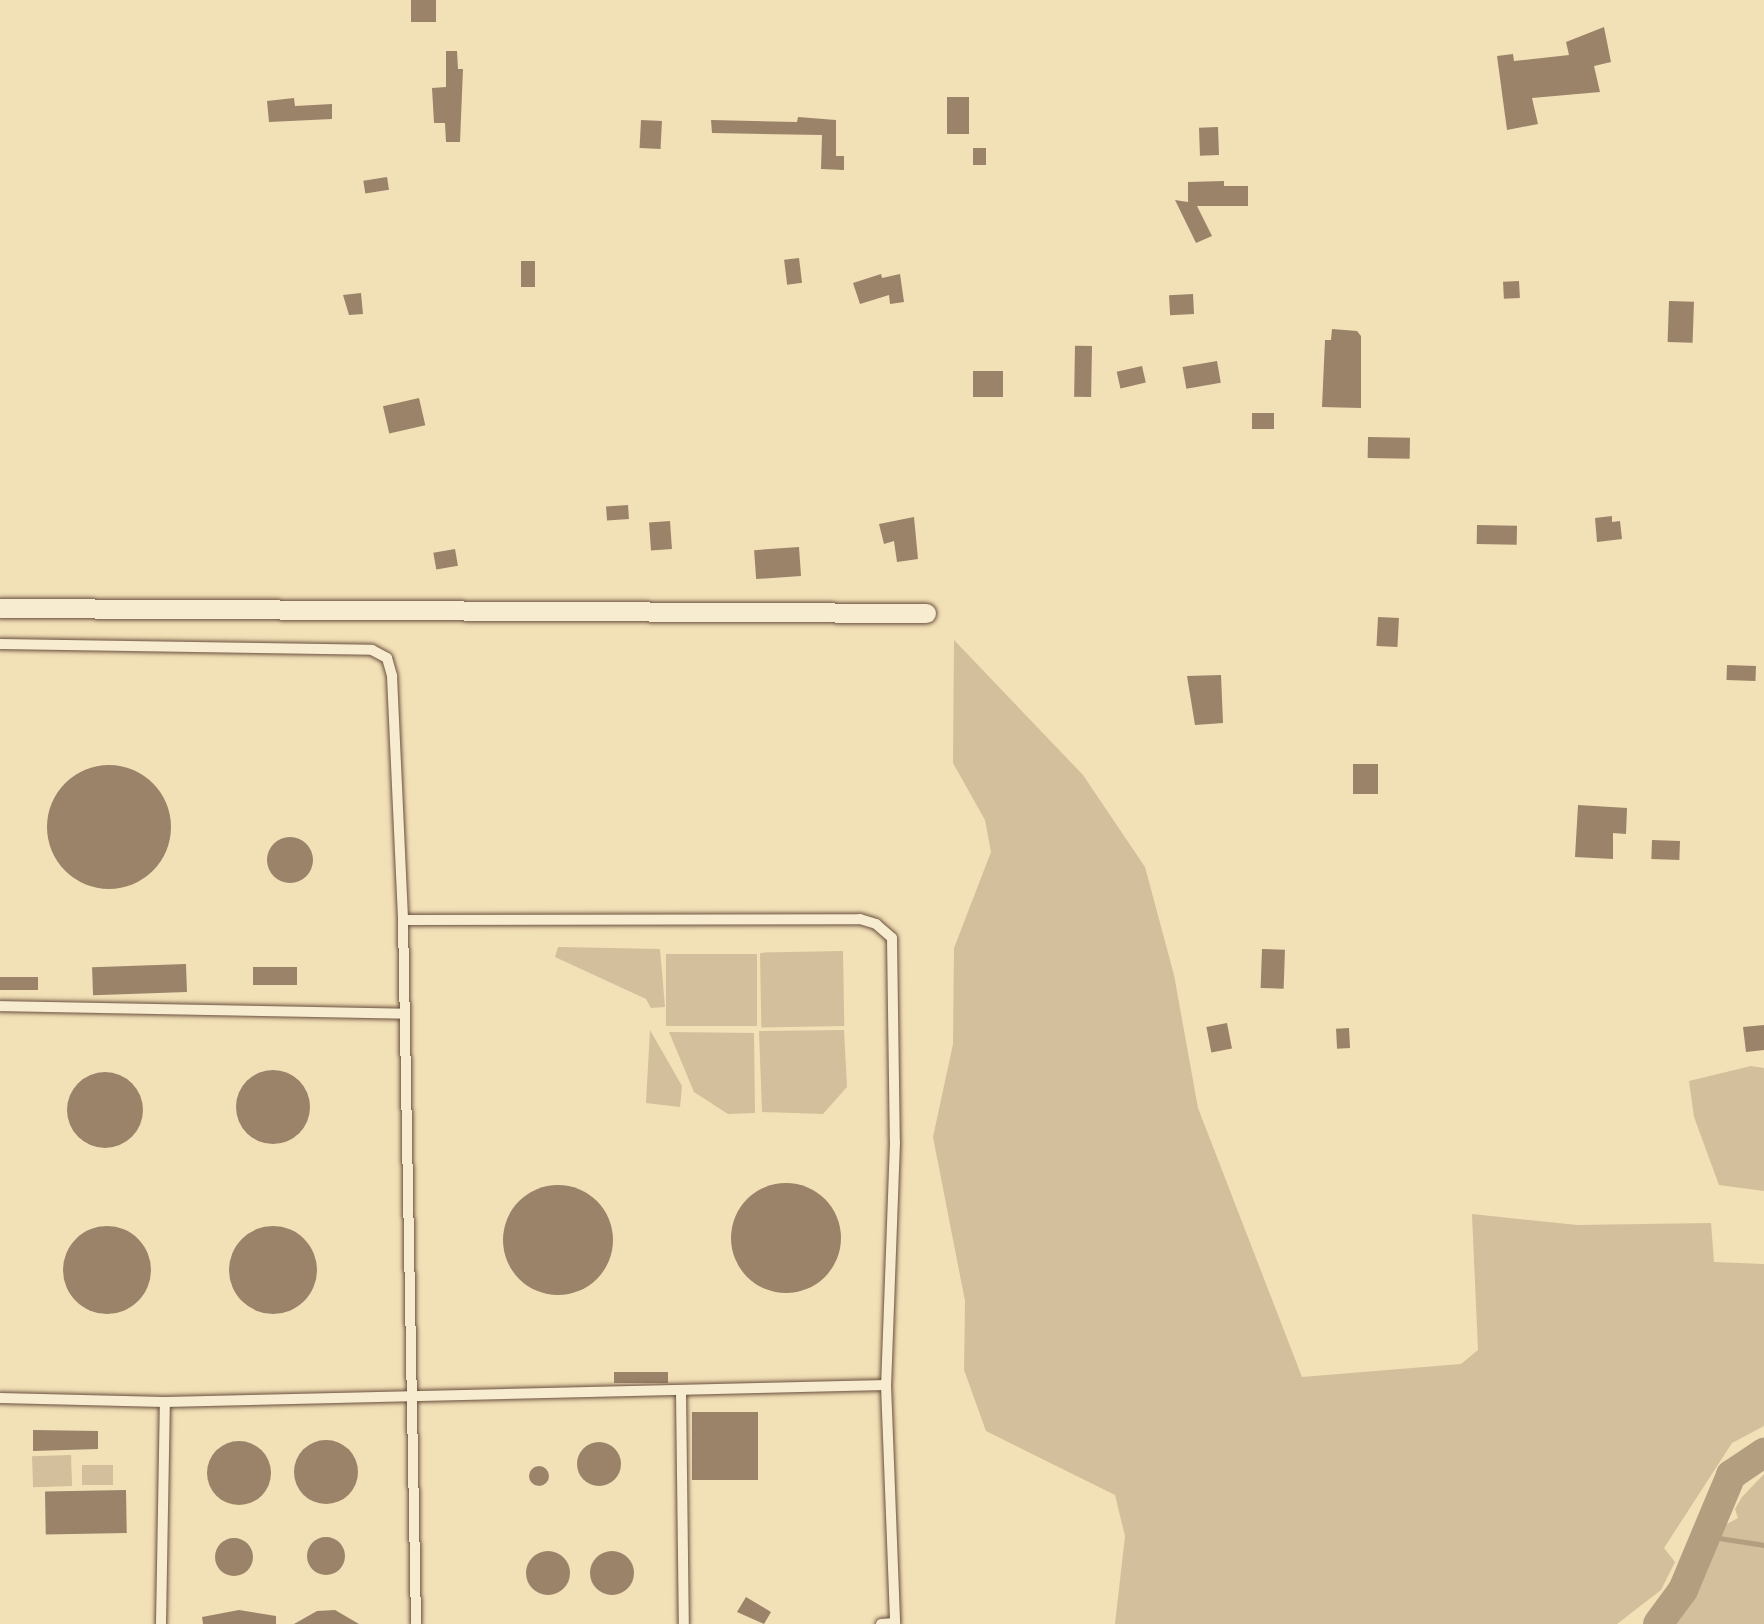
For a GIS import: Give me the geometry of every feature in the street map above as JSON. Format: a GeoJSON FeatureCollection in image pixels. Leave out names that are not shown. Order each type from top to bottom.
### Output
{"type":"FeatureCollection","features":[{"type":"Feature","properties":{"kind":"street"},"geometry":{"type":"LineString","coordinates":[[0,608],[926,613]]}},
{"type":"Feature","properties":{"kind":"lane"},"geometry":{"type":"LineString","coordinates":[[0,644],[372,650],[387,658],[392,676],[402,920],[409,1395],[416,1624]]}},
{"type":"Feature","properties":{"kind":"lane"},"geometry":{"type":"LineString","coordinates":[[402,920],[860,919],[876,925],[892,938],[895,1142],[886,1385],[895,1624],[880,1624]]}},
{"type":"Feature","properties":{"kind":"lane"},"geometry":{"type":"LineString","coordinates":[[0,1006],[402,1014]]}},
{"type":"Feature","properties":{"kind":"lane"},"geometry":{"type":"LineString","coordinates":[[0,1398],[165,1402],[886,1385]]}},
{"type":"Feature","properties":{"kind":"lane"},"geometry":{"type":"LineString","coordinates":[[681,1391],[684,1624]]}},
{"type":"Feature","properties":{"kind":"lane"},"geometry":{"type":"LineString","coordinates":[[161,1624],[165,1402]]}},
{"type":"Feature","properties":{"kind":"shaded area"},"geometry":{"type":"Polygon","coordinates":[[[954,640],[1083,775],[1145,867],[1174,975],[1198,1108],[1302,1377],[1461,1364],[1478,1350],[1472,1214],[1577,1225],[1711,1223],[1714,1262],[1764,1264],[1764,1426],[1732,1443],[1664,1548],[1675,1562],[1661,1590],[1617,1624],[1115,1624],[1125,1536],[1115,1495],[986,1431],[964,1370],[965,1301],[933,1137],[953,1044],[954,948],[991,852],[985,820],[953,763],[954,640]]]}},
{"type":"Feature","properties":{"kind":"shaded area"},"geometry":{"type":"Polygon","coordinates":[[[558,947],[660,949],[665,1007],[651,1008],[646,999],[555,957],[558,947]]]}},
{"type":"Feature","properties":{"kind":"shaded area"},"geometry":{"type":"Polygon","coordinates":[[[843,951],[844,1026],[761,1027],[760,952],[843,951]]]}},
{"type":"Feature","properties":{"kind":"shaded area"},"geometry":{"type":"Polygon","coordinates":[[[666,954],[757,954],[757,1026],[666,1026],[666,954]]]}},
{"type":"Feature","properties":{"kind":"shaded area"},"geometry":{"type":"Polygon","coordinates":[[[650,1030],[682,1086],[680,1107],[646,1103],[650,1030]]]}},
{"type":"Feature","properties":{"kind":"shaded area"},"geometry":{"type":"Polygon","coordinates":[[[844,1030],[847,1087],[823,1114],[762,1112],[759,1031],[844,1030]]]}},
{"type":"Feature","properties":{"kind":"shaded area"},"geometry":{"type":"Polygon","coordinates":[[[669,1032],[754,1033],[755,1113],[728,1114],[694,1092],[669,1032]]]}},
{"type":"Feature","properties":{"kind":"shaded area"},"geometry":{"type":"Polygon","coordinates":[[[1751,1066],[1764,1068],[1764,1191],[1719,1185],[1694,1117],[1689,1081],[1751,1066]]]}},
{"type":"Feature","properties":{"kind":"shaded area"},"geometry":{"type":"Polygon","coordinates":[[[71,1455],[72,1486],[33,1487],[32,1456],[71,1455]]]}},
{"type":"Feature","properties":{"kind":"shaded area"},"geometry":{"type":"Polygon","coordinates":[[[82,1465],[113,1465],[113,1485],[82,1485],[82,1465]]]}},
{"type":"Feature","properties":{"kind":"shaded area"},"geometry":{"type":"Polygon","coordinates":[[[1764,1474],[1764,1624],[1668,1624],[1682,1606],[1723,1526],[1738,1518],[1735,1509],[1742,1497],[1764,1474]]]}},
{"type":"Feature","properties":{"kind":"building"},"geometry":{"type":"Polygon","coordinates":[[[411,0],[436,0],[436,22],[411,22],[411,0]]]}},
{"type":"Feature","properties":{"kind":"building"},"geometry":{"type":"Polygon","coordinates":[[[1604,27],[1611,62],[1594,66],[1600,92],[1532,98],[1538,124],[1507,130],[1497,56],[1513,54],[1514,61],[1569,55],[1566,42],[1604,27]]]}},
{"type":"Feature","properties":{"kind":"building"},"geometry":{"type":"Polygon","coordinates":[[[446,51],[457,51],[458,69],[463,69],[460,142],[446,142],[445,123],[434,123],[432,88],[446,87],[446,51]]]}},
{"type":"Feature","properties":{"kind":"building"},"geometry":{"type":"Polygon","coordinates":[[[947,97],[969,97],[969,134],[947,134],[947,97]]]}},
{"type":"Feature","properties":{"kind":"building"},"geometry":{"type":"Polygon","coordinates":[[[294,98],[295,106],[332,104],[332,119],[269,122],[267,101],[294,98]]]}},
{"type":"Feature","properties":{"kind":"building"},"geometry":{"type":"Polygon","coordinates":[[[798,117],[836,120],[836,156],[844,156],[844,170],[821,169],[822,135],[712,133],[711,120],[797,122],[798,117]]]}},
{"type":"Feature","properties":{"kind":"building"},"geometry":{"type":"Polygon","coordinates":[[[641,120],[662,121],[661,149],[640,148],[641,120]]]}},
{"type":"Feature","properties":{"kind":"building"},"geometry":{"type":"Polygon","coordinates":[[[1218,127],[1219,155],[1200,156],[1199,128],[1218,127]]]}},
{"type":"Feature","properties":{"kind":"building"},"geometry":{"type":"Polygon","coordinates":[[[973,148],[986,148],[986,165],[973,165],[973,148]]]}},
{"type":"Feature","properties":{"kind":"building"},"geometry":{"type":"Polygon","coordinates":[[[387,177],[389,190],[365,194],[363,181],[387,177]]]}},
{"type":"Feature","properties":{"kind":"building"},"geometry":{"type":"Polygon","coordinates":[[[1224,181],[1224,186],[1248,186],[1248,206],[1197,206],[1212,236],[1196,243],[1175,200],[1188,202],[1188,182],[1224,181]]]}},
{"type":"Feature","properties":{"kind":"building"},"geometry":{"type":"Polygon","coordinates":[[[799,258],[802,283],[787,285],[784,260],[799,258]]]}},
{"type":"Feature","properties":{"kind":"building"},"geometry":{"type":"Polygon","coordinates":[[[521,261],[535,261],[535,287],[521,287],[521,261]]]}},
{"type":"Feature","properties":{"kind":"building"},"geometry":{"type":"Polygon","coordinates":[[[881,274],[882,278],[900,274],[904,302],[890,304],[889,295],[860,304],[853,283],[881,274]]]}},
{"type":"Feature","properties":{"kind":"building"},"geometry":{"type":"Polygon","coordinates":[[[1519,281],[1520,298],[1504,299],[1503,282],[1519,281]]]}},
{"type":"Feature","properties":{"kind":"building"},"geometry":{"type":"Polygon","coordinates":[[[361,293],[363,314],[349,315],[343,295],[361,293]]]}},
{"type":"Feature","properties":{"kind":"building"},"geometry":{"type":"Polygon","coordinates":[[[1193,294],[1194,314],[1170,315],[1169,295],[1193,294]]]}},
{"type":"Feature","properties":{"kind":"building"},"geometry":{"type":"Polygon","coordinates":[[[1669,301],[1694,302],[1693,343],[1668,342],[1669,301]]]}},
{"type":"Feature","properties":{"kind":"building"},"geometry":{"type":"Polygon","coordinates":[[[1332,329],[1357,331],[1361,336],[1361,408],[1322,407],[1325,340],[1331,340],[1332,329]]]}},
{"type":"Feature","properties":{"kind":"building"},"geometry":{"type":"Polygon","coordinates":[[[1075,346],[1092,346],[1091,397],[1074,397],[1075,346]]]}},
{"type":"Feature","properties":{"kind":"building"},"geometry":{"type":"Polygon","coordinates":[[[1217,361],[1221,383],[1186,389],[1183,367],[1217,361]]]}},
{"type":"Feature","properties":{"kind":"building"},"geometry":{"type":"Polygon","coordinates":[[[1142,366],[1146,383],[1120,388],[1117,372],[1142,366]]]}},
{"type":"Feature","properties":{"kind":"building"},"geometry":{"type":"Polygon","coordinates":[[[973,371],[1003,371],[1003,397],[973,397],[973,371]]]}},
{"type":"Feature","properties":{"kind":"building"},"geometry":{"type":"Polygon","coordinates":[[[419,398],[425,425],[389,434],[383,406],[419,398]]]}},
{"type":"Feature","properties":{"kind":"building"},"geometry":{"type":"Polygon","coordinates":[[[1252,413],[1274,413],[1274,429],[1252,429],[1252,413]]]}},
{"type":"Feature","properties":{"kind":"building"},"geometry":{"type":"Polygon","coordinates":[[[1368,437],[1410,438],[1410,459],[1368,458],[1368,437]]]}},
{"type":"Feature","properties":{"kind":"building"},"geometry":{"type":"Polygon","coordinates":[[[628,505],[629,519],[607,521],[606,507],[628,505]]]}},
{"type":"Feature","properties":{"kind":"building"},"geometry":{"type":"Polygon","coordinates":[[[1612,516],[1612,522],[1620,521],[1622,539],[1597,542],[1595,518],[1612,516]]]}},
{"type":"Feature","properties":{"kind":"building"},"geometry":{"type":"Polygon","coordinates":[[[914,517],[918,559],[897,562],[894,541],[884,544],[879,524],[914,517]]]}},
{"type":"Feature","properties":{"kind":"building"},"geometry":{"type":"Polygon","coordinates":[[[670,521],[672,549],[651,550],[649,522],[670,521]]]}},
{"type":"Feature","properties":{"kind":"building"},"geometry":{"type":"Polygon","coordinates":[[[1477,525],[1517,526],[1517,545],[1477,544],[1477,525]]]}},
{"type":"Feature","properties":{"kind":"building"},"geometry":{"type":"Polygon","coordinates":[[[799,547],[801,576],[756,579],[754,550],[799,547]]]}},
{"type":"Feature","properties":{"kind":"building"},"geometry":{"type":"Polygon","coordinates":[[[455,549],[458,566],[436,570],[433,553],[455,549]]]}},
{"type":"Feature","properties":{"kind":"building"},"geometry":{"type":"Polygon","coordinates":[[[1378,617],[1399,618],[1397,647],[1376,646],[1378,617]]]}},
{"type":"Feature","properties":{"kind":"building"},"geometry":{"type":"Polygon","coordinates":[[[1727,665],[1756,666],[1755,681],[1726,680],[1727,665]]]}},
{"type":"Feature","properties":{"kind":"building"},"geometry":{"type":"Polygon","coordinates":[[[1221,675],[1223,723],[1195,725],[1187,676],[1221,675]]]}},
{"type":"Feature","properties":{"kind":"building"},"geometry":{"type":"Polygon","coordinates":[[[1353,764],[1378,764],[1378,794],[1353,794],[1353,764]]]}},
{"type":"Feature","properties":{"kind":"building"},"geometry":{"type":"Polygon","coordinates":[[[109,765],[133,770],[153,783],[166,803],[171,827],[166,851],[153,871],[133,884],[109,889],[85,884],[65,871],[52,851],[47,827],[52,803],[65,783],[85,770],[109,765]]]}},
{"type":"Feature","properties":{"kind":"building"},"geometry":{"type":"Polygon","coordinates":[[[1578,805],[1627,808],[1626,834],[1613,833],[1613,859],[1575,857],[1578,805]]]}},
{"type":"Feature","properties":{"kind":"building"},"geometry":{"type":"Polygon","coordinates":[[[290,837],[307,843],[313,860],[307,877],[290,883],[273,877],[267,860],[273,843],[290,837]]]}},
{"type":"Feature","properties":{"kind":"building"},"geometry":{"type":"Polygon","coordinates":[[[1652,840],[1680,841],[1679,860],[1651,859],[1652,840]]]}},
{"type":"Feature","properties":{"kind":"building"},"geometry":{"type":"Polygon","coordinates":[[[1262,949],[1285,950],[1284,989],[1261,988],[1262,949]]]}},
{"type":"Feature","properties":{"kind":"building"},"geometry":{"type":"Polygon","coordinates":[[[186,964],[187,992],[93,995],[92,967],[186,964]]]}},
{"type":"Feature","properties":{"kind":"building"},"geometry":{"type":"Polygon","coordinates":[[[253,967],[297,967],[297,985],[253,985],[253,967]]]}},
{"type":"Feature","properties":{"kind":"building"},"geometry":{"type":"Polygon","coordinates":[[[0,977],[38,977],[38,990],[0,990],[0,977]]]}},
{"type":"Feature","properties":{"kind":"building"},"geometry":{"type":"Polygon","coordinates":[[[1227,1023],[1232,1049],[1211,1053],[1206,1027],[1227,1023]]]}},
{"type":"Feature","properties":{"kind":"building"},"geometry":{"type":"Polygon","coordinates":[[[1764,1025],[1764,1050],[1746,1052],[1743,1027],[1764,1025]]]}},
{"type":"Feature","properties":{"kind":"building"},"geometry":{"type":"Polygon","coordinates":[[[1349,1028],[1350,1048],[1337,1049],[1336,1029],[1349,1028]]]}},
{"type":"Feature","properties":{"kind":"building"},"geometry":{"type":"Polygon","coordinates":[[[273,1070],[294,1076],[304,1086],[310,1107],[304,1128],[294,1138],[273,1144],[252,1138],[242,1128],[236,1107],[242,1086],[252,1076],[273,1070]]]}},
{"type":"Feature","properties":{"kind":"building"},"geometry":{"type":"Polygon","coordinates":[[[105,1072],[119,1075],[132,1083],[140,1096],[143,1110],[140,1124],[132,1137],[119,1145],[105,1148],[91,1145],[78,1137],[70,1124],[67,1110],[70,1096],[78,1083],[91,1075],[105,1072]]]}},
{"type":"Feature","properties":{"kind":"building"},"geometry":{"type":"Polygon","coordinates":[[[786,1183],[807,1187],[825,1199],[837,1217],[841,1238],[837,1259],[825,1277],[807,1289],[786,1293],[765,1289],[747,1277],[735,1259],[731,1238],[735,1217],[747,1199],[765,1187],[786,1183]]]}},
{"type":"Feature","properties":{"kind":"building"},"geometry":{"type":"Polygon","coordinates":[[[558,1185],[579,1190],[597,1201],[608,1219],[613,1240],[608,1261],[597,1279],[579,1290],[558,1295],[537,1290],[519,1279],[508,1261],[503,1240],[508,1219],[519,1201],[537,1190],[558,1185]]]}},
{"type":"Feature","properties":{"kind":"building"},"geometry":{"type":"Polygon","coordinates":[[[107,1226],[124,1230],[138,1239],[147,1253],[151,1270],[147,1287],[138,1301],[124,1310],[107,1314],[90,1310],[76,1301],[67,1287],[63,1270],[67,1253],[76,1239],[90,1230],[107,1226]]]}},
{"type":"Feature","properties":{"kind":"building"},"geometry":{"type":"Polygon","coordinates":[[[273,1226],[290,1229],[304,1239],[314,1253],[317,1270],[314,1287],[304,1301],[290,1311],[273,1314],[256,1311],[242,1301],[232,1287],[229,1270],[232,1253],[242,1239],[256,1229],[273,1226]]]}},
{"type":"Feature","properties":{"kind":"building"},"geometry":{"type":"Polygon","coordinates":[[[614,1372],[668,1372],[668,1383],[614,1383],[614,1372]]]}},
{"type":"Feature","properties":{"kind":"building"},"geometry":{"type":"Polygon","coordinates":[[[692,1412],[758,1412],[758,1480],[692,1480],[692,1412]]]}},
{"type":"Feature","properties":{"kind":"building"},"geometry":{"type":"Polygon","coordinates":[[[33,1430],[98,1431],[98,1449],[33,1451],[33,1430]]]}},
{"type":"Feature","properties":{"kind":"building"},"geometry":{"type":"Polygon","coordinates":[[[326,1440],[338,1442],[349,1449],[356,1460],[356,1484],[349,1495],[338,1502],[326,1504],[314,1502],[303,1495],[296,1484],[294,1472],[296,1460],[303,1449],[314,1442],[326,1440]]]}},
{"type":"Feature","properties":{"kind":"building"},"geometry":{"type":"Polygon","coordinates":[[[239,1441],[262,1450],[271,1473],[262,1496],[239,1505],[216,1496],[207,1473],[216,1450],[239,1441]]]}},
{"type":"Feature","properties":{"kind":"building"},"geometry":{"type":"Polygon","coordinates":[[[599,1442],[615,1448],[621,1464],[615,1480],[599,1486],[583,1480],[577,1464],[583,1448],[599,1442]]]}},
{"type":"Feature","properties":{"kind":"building"},"geometry":{"type":"Polygon","coordinates":[[[539,1466],[546,1469],[549,1476],[546,1483],[539,1486],[532,1483],[529,1476],[532,1469],[539,1466]]]}},
{"type":"Feature","properties":{"kind":"building"},"geometry":{"type":"Polygon","coordinates":[[[126,1490],[127,1533],[46,1534],[45,1491],[126,1490]]]}},
{"type":"Feature","properties":{"kind":"building"},"geometry":{"type":"Polygon","coordinates":[[[326,1537],[339,1543],[345,1556],[339,1569],[326,1575],[313,1569],[307,1556],[313,1543],[326,1537]]]}},
{"type":"Feature","properties":{"kind":"building"},"geometry":{"type":"Polygon","coordinates":[[[234,1538],[247,1544],[253,1557],[247,1570],[234,1576],[221,1570],[215,1557],[221,1544],[234,1538]]]}},
{"type":"Feature","properties":{"kind":"building"},"geometry":{"type":"Polygon","coordinates":[[[548,1551],[563,1558],[570,1573],[563,1588],[548,1595],[533,1588],[526,1573],[533,1558],[548,1551]]]}},
{"type":"Feature","properties":{"kind":"building"},"geometry":{"type":"Polygon","coordinates":[[[612,1551],[627,1558],[634,1573],[627,1588],[612,1595],[597,1588],[590,1573],[597,1558],[612,1551]]]}},
{"type":"Feature","properties":{"kind":"building"},"geometry":{"type":"Polygon","coordinates":[[[746,1597],[771,1612],[764,1624],[737,1612],[746,1597]]]}},
{"type":"Feature","properties":{"kind":"building"},"geometry":{"type":"Polygon","coordinates":[[[239,1610],[276,1616],[276,1624],[203,1624],[202,1617],[239,1610]]]}},
{"type":"Feature","properties":{"kind":"building"},"geometry":{"type":"Polygon","coordinates":[[[335,1610],[359,1624],[294,1624],[317,1611],[335,1610]]]}},
{"type":"Feature","properties":{"kind":"waterway"},"geometry":{"type":"LineString","coordinates":[[1658,1624],[1683,1590],[1731,1475],[1764,1453]]}},
{"type":"Feature","properties":{"kind":"waterway"},"geometry":{"type":"LineString","coordinates":[[1706,1536],[1764,1545]]}}]}
